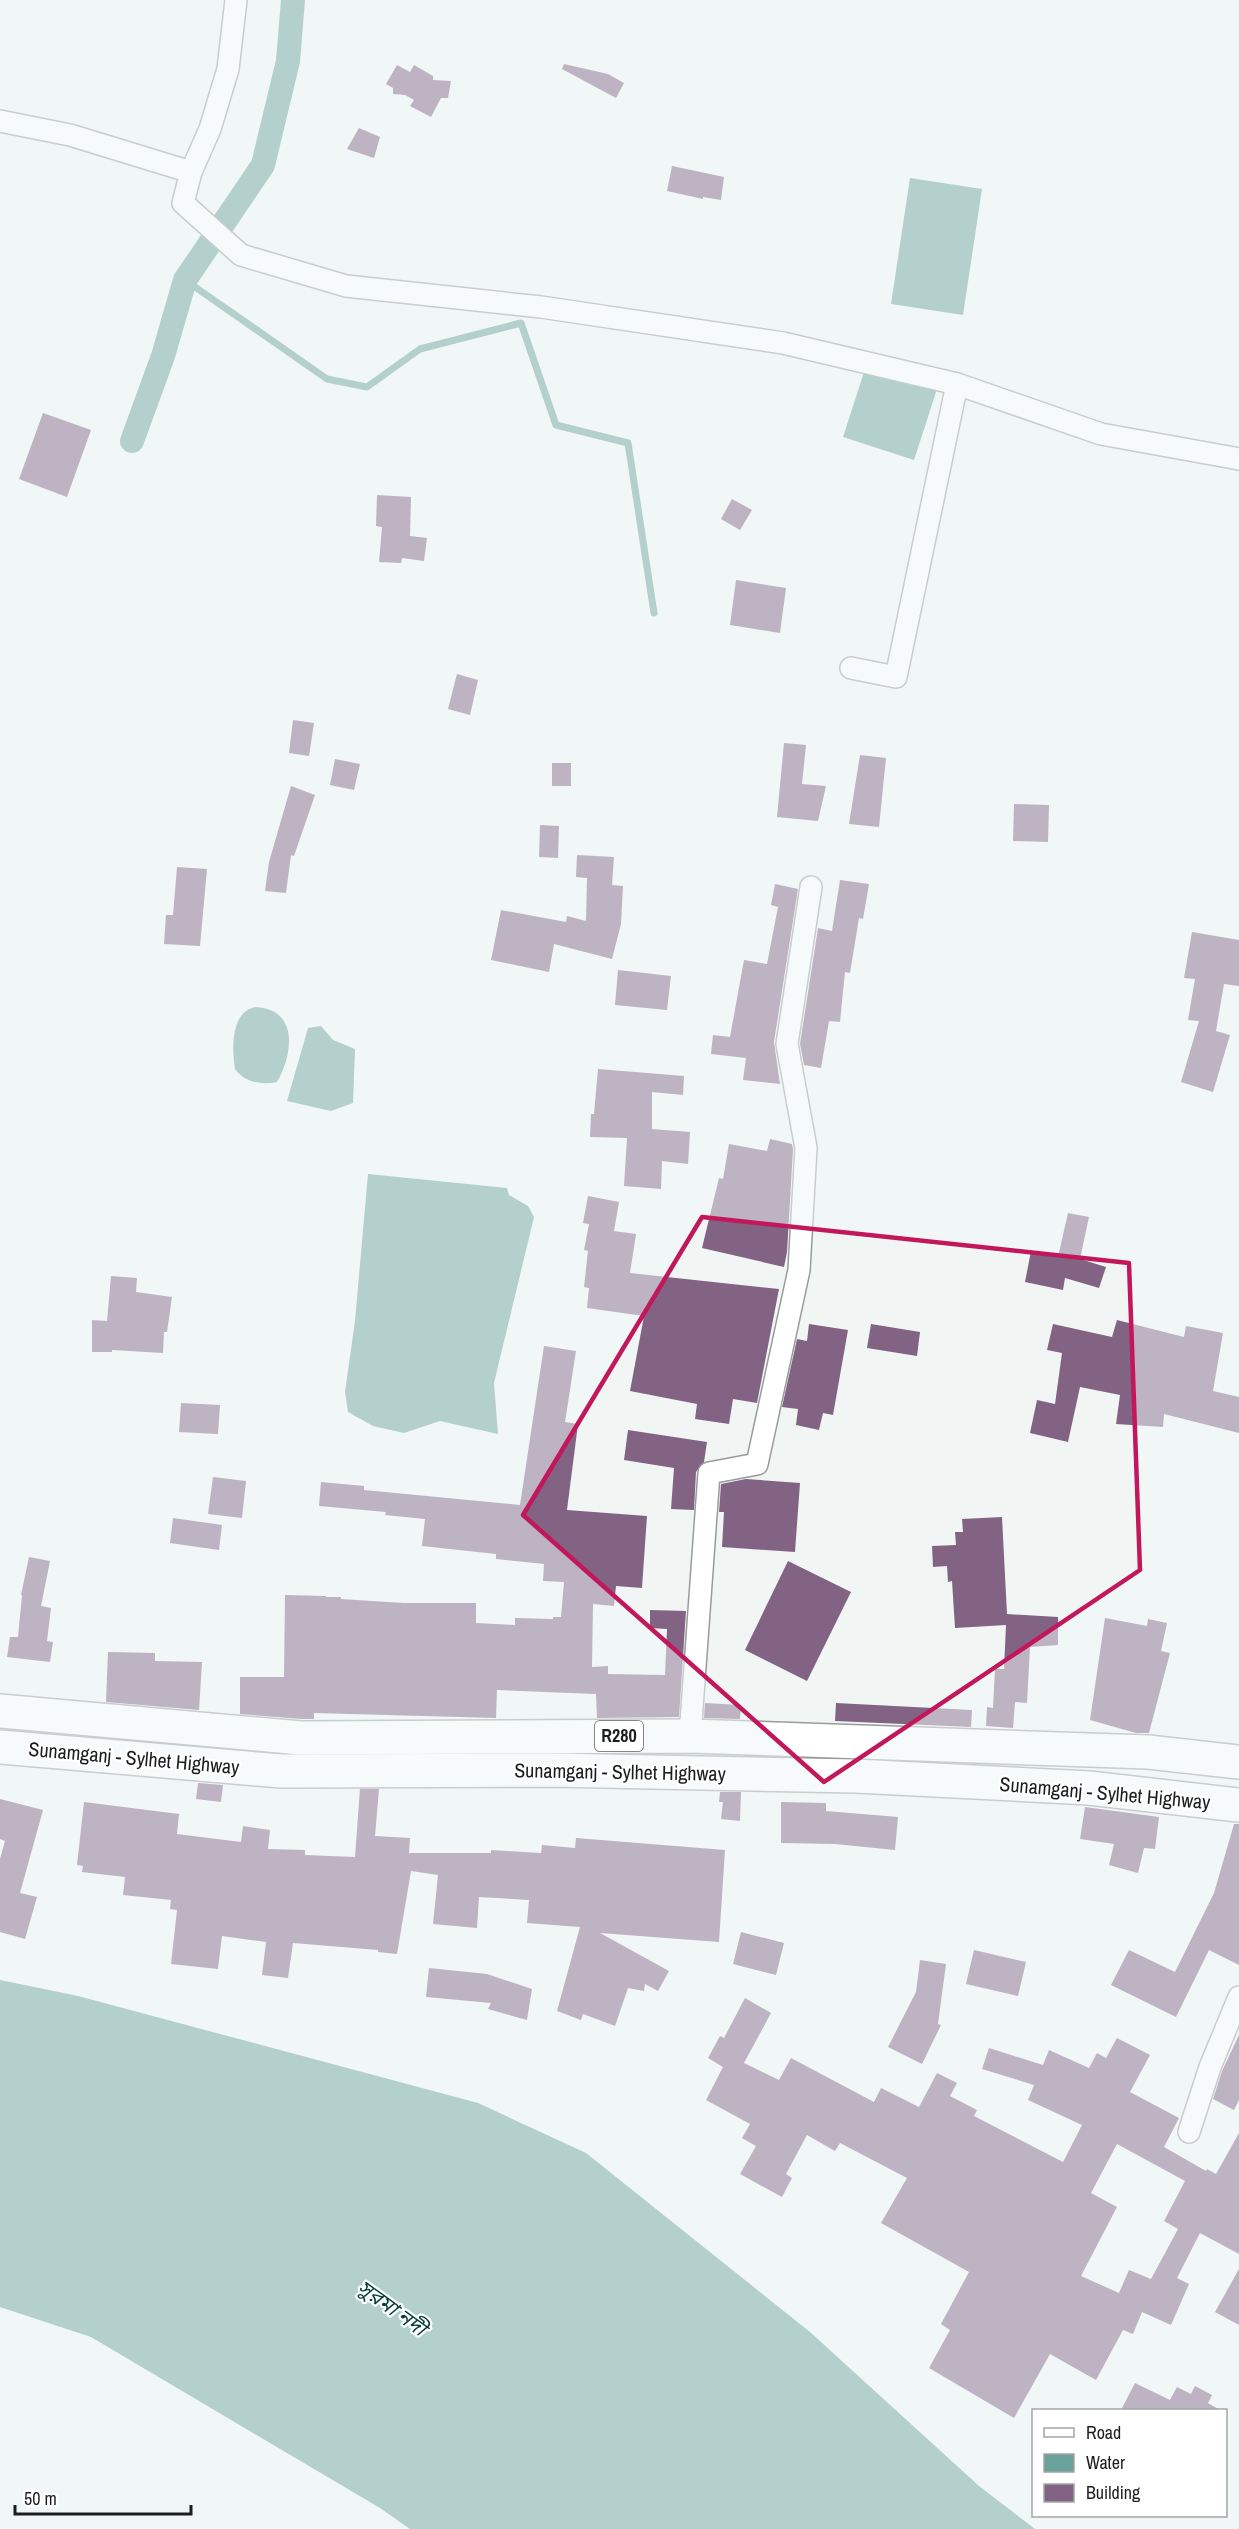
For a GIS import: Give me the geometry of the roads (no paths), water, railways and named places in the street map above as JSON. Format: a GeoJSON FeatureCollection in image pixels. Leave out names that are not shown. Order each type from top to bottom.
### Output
{"type":"FeatureCollection","features":[{"type":"Feature","properties":{"kind":"main road","name":"Sunamganj - Sylhet Highway"},"geometry":{"type":"LineString","coordinates":[[0,1711],[301,1738],[690,1736],[1148,1752],[1239,1762]]}},
{"type":"Feature","properties":{"kind":"main road","name":"Sunamganj - Sylhet Highway"},"geometry":{"type":"LineString","coordinates":[[6,1747],[280,1771],[552,1770],[856,1776],[1089,1788],[1239,1805]]}},
{"type":"Feature","properties":{"kind":"street"},"geometry":{"type":"LineString","coordinates":[[236,0],[228,69],[210,129],[191,172],[183,203],[241,255],[346,286],[541,307],[783,343],[957,384],[1101,434],[1239,459]]}},
{"type":"Feature","properties":{"kind":"street"},"geometry":{"type":"LineString","coordinates":[[0,121],[70,135],[191,172]]}},
{"type":"Feature","properties":{"kind":"street"},"geometry":{"type":"LineString","coordinates":[[852,668],[896,676],[957,384]]}},
{"type":"Feature","properties":{"kind":"street"},"geometry":{"type":"LineString","coordinates":[[690,1736],[709,1473],[757,1464],[799,1270],[806,1148],[787,1044],[811,887]]}},
{"type":"Feature","properties":{"kind":"street"},"geometry":{"type":"LineString","coordinates":[[1189,2132],[1210,2067],[1239,1997]]}},
{"type":"Feature","properties":{"kind":"water"},"geometry":{"type":"Polygon","coordinates":[[[910,178],[982,189],[963,315],[891,304],[910,178]]]}},
{"type":"Feature","properties":{"kind":"water"},"geometry":{"type":"Polygon","coordinates":[[[866,366],[937,389],[914,460],[843,437],[866,366]]]}},
{"type":"Feature","properties":{"kind":"water"},"geometry":{"type":"Polygon","coordinates":[[[256,1007],[270,1010],[280,1016],[289,1035],[287,1059],[277,1082],[254,1082],[239,1074],[235,1069],[233,1042],[237,1023],[248,1010],[256,1007]]]}},
{"type":"Feature","properties":{"kind":"water"},"geometry":{"type":"Polygon","coordinates":[[[321,1026],[333,1040],[355,1049],[353,1103],[331,1111],[287,1101],[308,1028],[321,1026]]]}},
{"type":"Feature","properties":{"kind":"water"},"geometry":{"type":"Polygon","coordinates":[[[368,1174],[507,1188],[509,1195],[528,1206],[534,1217],[494,1383],[498,1434],[440,1421],[404,1433],[373,1426],[348,1412],[345,1392],[355,1321],[368,1174]]]}},
{"type":"Feature","properties":{"kind":"water","name":"সুরমা নদী"},"geometry":{"type":"Polygon","coordinates":[[[0,1980],[78,1996],[478,2103],[586,2153],[810,2332],[979,2486],[1035,2529],[410,2529],[380,2508],[91,2337],[0,2307],[0,1980]]]}},
{"type":"Feature","properties":{"kind":"waterway"},"geometry":{"type":"LineString","coordinates":[[132,441],[163,356],[185,280],[263,165],[288,61],[293,0]]}},
{"type":"Feature","properties":{"kind":"waterway"},"geometry":{"type":"LineString","coordinates":[[185,280],[327,379],[367,387],[420,349],[521,323],[556,425],[628,443],[654,613]]}}]}
